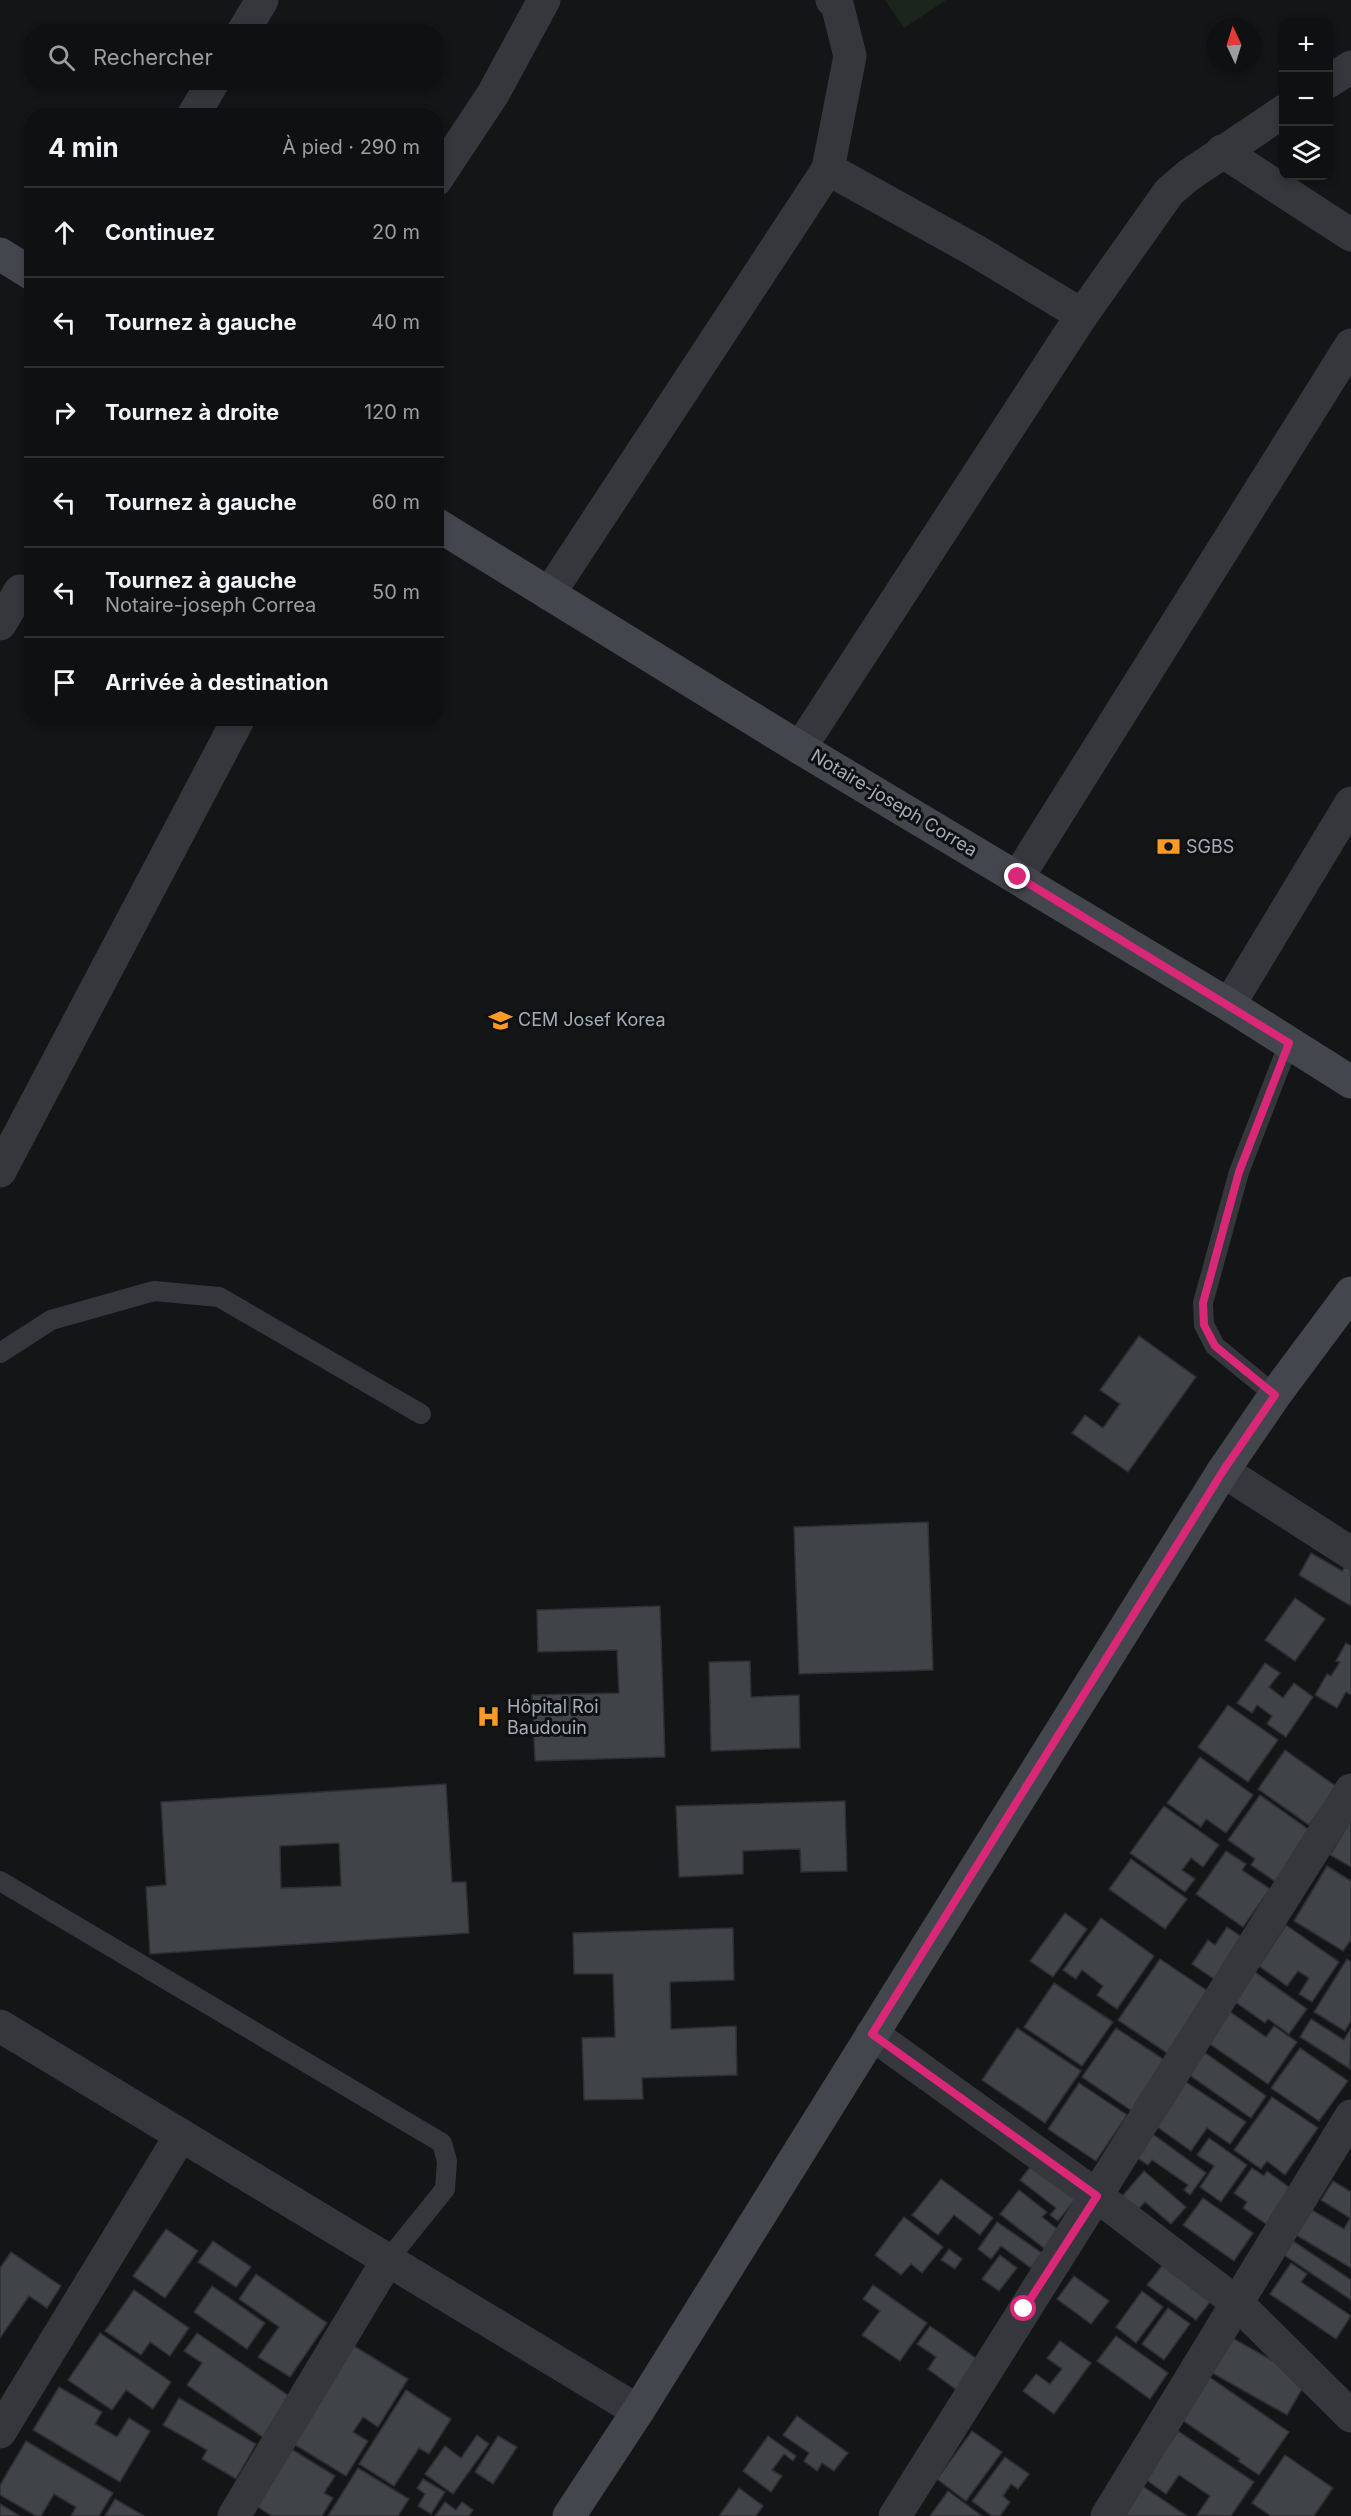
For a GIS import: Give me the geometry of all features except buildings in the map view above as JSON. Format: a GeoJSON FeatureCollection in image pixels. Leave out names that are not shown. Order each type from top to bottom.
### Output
{"type":"FeatureCollection","features":[{"type":"Feature","properties":{"kind":"main road"},"geometry":{"type":"LineString","coordinates":[[0,254],[24,269]]}},
{"type":"Feature","properties":{"kind":"main road","name":"Notaire-joseph Correa"},"geometry":{"type":"LineString","coordinates":[[444,529],[800,748],[1229,1005],[1351,1082]]}},
{"type":"Feature","properties":{"kind":"main road"},"geometry":{"type":"LineString","coordinates":[[569,2516],[638,2411],[1223,1471],[1275,1395],[1351,1293]]}},
{"type":"Feature","properties":{"kind":"street"},"geometry":{"type":"LineString","coordinates":[[248,24],[262,0]]}},
{"type":"Feature","properties":{"kind":"street"},"geometry":{"type":"LineString","coordinates":[[444,168],[493,94],[543,0]]}},
{"type":"Feature","properties":{"kind":"street"},"geometry":{"type":"LineString","coordinates":[[549,594],[828,169],[850,56],[837,4],[832,0]]}},
{"type":"Feature","properties":{"kind":"street"},"geometry":{"type":"LineString","coordinates":[[1333,79],[1351,67]]}},
{"type":"Feature","properties":{"kind":"street"},"geometry":{"type":"LineString","coordinates":[[198,108],[208,90]]}},
{"type":"Feature","properties":{"kind":"street"},"geometry":{"type":"LineString","coordinates":[[800,748],[1082,315],[1169,192],[1189,175],[1279,114]]}},
{"type":"Feature","properties":{"kind":"street"},"geometry":{"type":"LineString","coordinates":[[1222,152],[1351,235]]}},
{"type":"Feature","properties":{"kind":"street"},"geometry":{"type":"LineString","coordinates":[[828,169],[976,251],[1082,315]]}},
{"type":"Feature","properties":{"kind":"street"},"geometry":{"type":"LineString","coordinates":[[1018,877],[1351,345]]}},
{"type":"Feature","properties":{"kind":"street"},"geometry":{"type":"LineString","coordinates":[[0,624],[17,590]]}},
{"type":"Feature","properties":{"kind":"street"},"geometry":{"type":"LineString","coordinates":[[0,1171],[229,726]]}},
{"type":"Feature","properties":{"kind":"street"},"geometry":{"type":"LineString","coordinates":[[1229,1005],[1351,803]]}},
{"type":"Feature","properties":{"kind":"street"},"geometry":{"type":"LineString","coordinates":[[1223,1471],[1351,1552]]}},
{"type":"Feature","properties":{"kind":"street"},"geometry":{"type":"LineString","coordinates":[[896,2516],[1351,1790]]}},
{"type":"Feature","properties":{"kind":"street"},"geometry":{"type":"LineString","coordinates":[[0,2025],[638,2411]]}},
{"type":"Feature","properties":{"kind":"street"},"geometry":{"type":"LineString","coordinates":[[872,2034],[1097,2196],[1237,2303],[1351,2416]]}},
{"type":"Feature","properties":{"kind":"street"},"geometry":{"type":"LineString","coordinates":[[1107,2516],[1351,2116]]}},
{"type":"Feature","properties":{"kind":"street"},"geometry":{"type":"LineString","coordinates":[[0,2432],[10,2393],[181,2135]]}},
{"type":"Feature","properties":{"kind":"street"},"geometry":{"type":"LineString","coordinates":[[234,2516],[387,2261]]}},
{"type":"Feature","properties":{"kind":"lane"},"geometry":{"type":"LineString","coordinates":[[1275,1395],[1215,1346],[1204,1325],[1203,1303],[1239,1172],[1289,1043]]}},
{"type":"Feature","properties":{"kind":"lane"},"geometry":{"type":"LineString","coordinates":[[0,1353],[51,1320],[154,1291],[219,1298],[421,1414]]}},
{"type":"Feature","properties":{"kind":"lane"},"geometry":{"type":"LineString","coordinates":[[0,1881],[442,2143],[447,2161],[445,2189],[387,2261]]}},
{"type":"Feature","properties":{"kind":"shaded area"},"geometry":{"type":"Polygon","coordinates":[[[885,0],[946,0],[904,28],[885,0]]]}},
{"type":"Feature","properties":{"kind":"place","name":"SGBS"},"geometry":{"type":"Point","coordinates":[1168,847]}},
{"type":"Feature","properties":{"kind":"place","name":"CEM Josef Korea"},"geometry":{"type":"Point","coordinates":[500,1020]}},
{"type":"Feature","properties":{"kind":"place","name":"Hôpital Roi Baudouin"},"geometry":{"type":"Point","coordinates":[489,1717]}},
{"type":"Feature","properties":{"kind":"route"},"geometry":{"type":"LineString","coordinates":[[1018,877],[1289,1043],[1239,1172],[1203,1303],[1204,1325],[1215,1346],[1275,1395],[1223,1471],[872,2034],[1097,2196],[1024,2309]]}}]}
